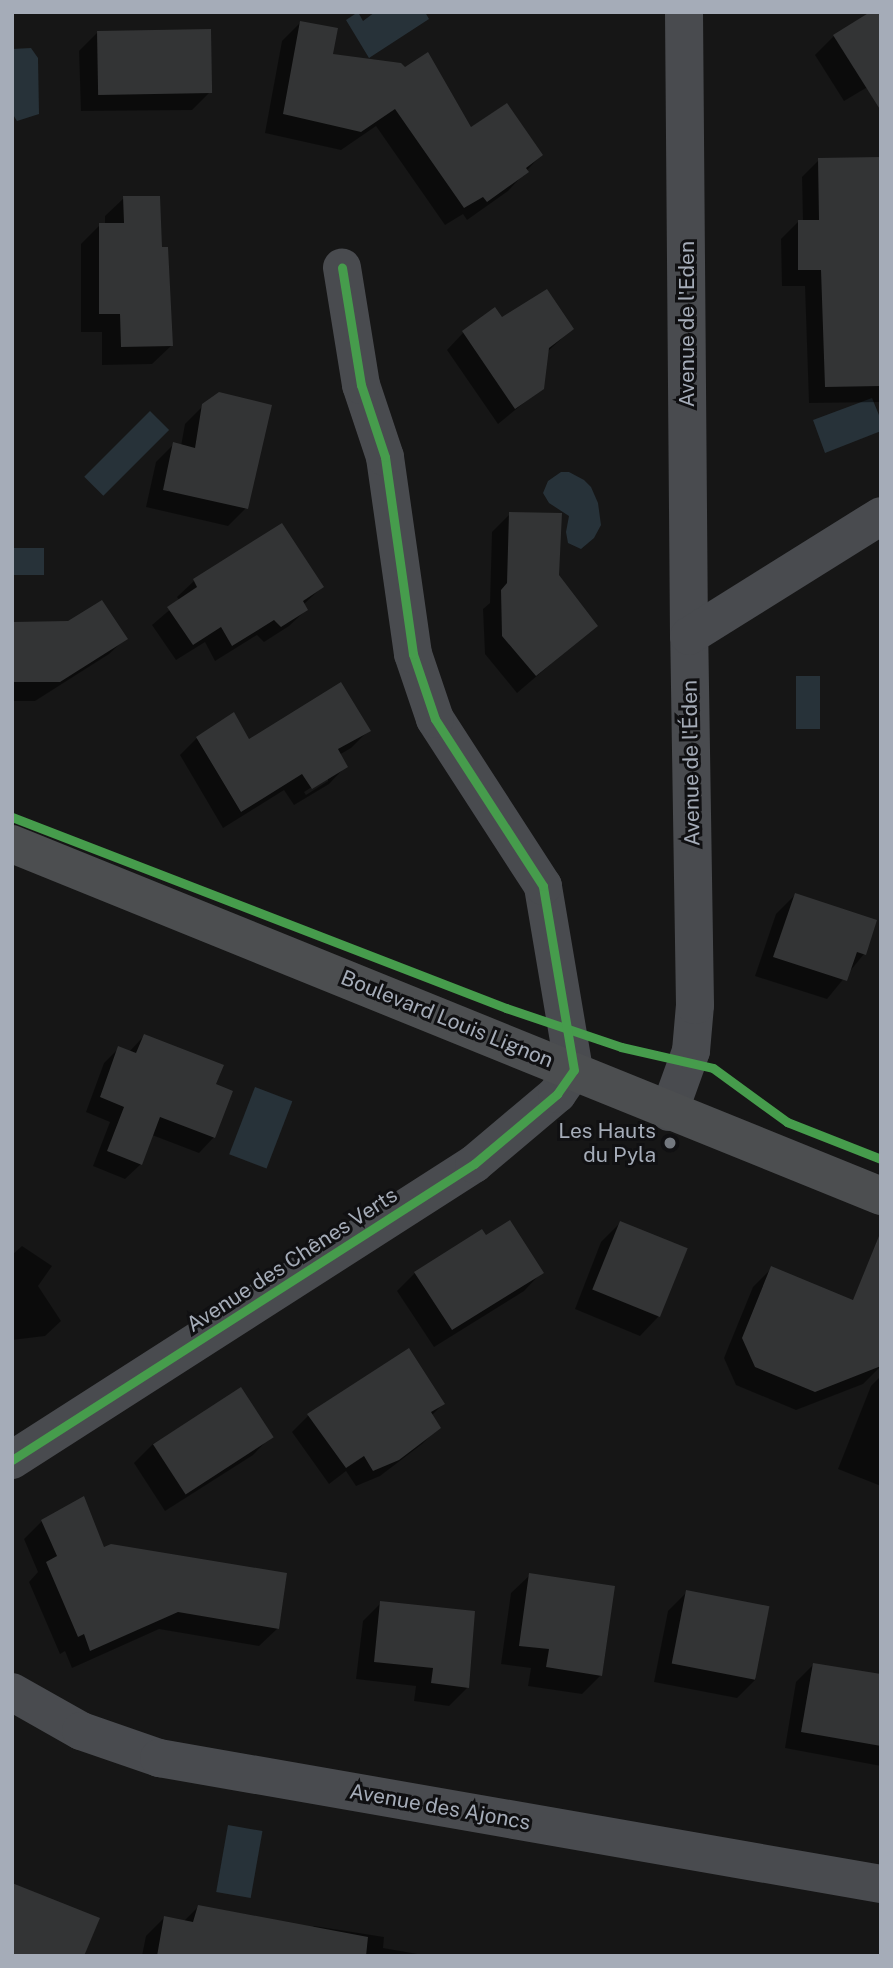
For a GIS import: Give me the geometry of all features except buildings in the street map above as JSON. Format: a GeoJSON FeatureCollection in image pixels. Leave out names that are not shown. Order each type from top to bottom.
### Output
{"type":"FeatureCollection","features":[{"type":"Feature","properties":{"kind":"main road","name":"Boulevard Louis Lignon"},"geometry":{"type":"LineString","coordinates":[[12,844],[881,1196]]}},
{"type":"Feature","properties":{"kind":"street","name":"Avenue de l'Eden"},"geometry":{"type":"LineString","coordinates":[[684,12],[689,636]]}},
{"type":"Feature","properties":{"kind":"street"},"geometry":{"type":"LineString","coordinates":[[342,268],[361,385],[384,457],[413,654],[435,719],[543,886],[574,1070]]}},
{"type":"Feature","properties":{"kind":"street"},"geometry":{"type":"LineString","coordinates":[[689,636],[881,516]]}},
{"type":"Feature","properties":{"kind":"street","name":"Avenue de l'Éden"},"geometry":{"type":"LineString","coordinates":[[669,1112],[691,1051],[695,1004],[689,636]]}},
{"type":"Feature","properties":{"kind":"street","name":"Avenue des Chênes Verts"},"geometry":{"type":"LineString","coordinates":[[12,1460],[474,1164],[557,1094],[574,1070]]}},
{"type":"Feature","properties":{"kind":"street","name":"Avenue des Ajoncs"},"geometry":{"type":"LineString","coordinates":[[12,1692],[81,1731],[159,1758],[881,1884]]}},
{"type":"Feature","properties":{"kind":"shaded area"},"geometry":{"type":"Polygon","coordinates":[[[358,12],[363,21],[375,12],[425,12],[429,19],[369,58],[346,20],[358,12]]]}},
{"type":"Feature","properties":{"kind":"shaded area"},"geometry":{"type":"Polygon","coordinates":[[[31,48],[38,58],[39,114],[17,121],[12,113],[12,49],[31,48]]]}},
{"type":"Feature","properties":{"kind":"shaded area"},"geometry":{"type":"Polygon","coordinates":[[[872,398],[881,420],[881,431],[825,453],[813,420],[872,398]]]}},
{"type":"Feature","properties":{"kind":"shaded area"},"geometry":{"type":"Polygon","coordinates":[[[150,411],[169,430],[103,496],[84,477],[150,411]]]}},
{"type":"Feature","properties":{"kind":"shaded area"},"geometry":{"type":"Polygon","coordinates":[[[561,472],[569,472],[584,480],[591,487],[598,503],[601,525],[594,538],[581,549],[568,543],[566,532],[569,516],[549,503],[543,493],[548,481],[561,472]]]}},
{"type":"Feature","properties":{"kind":"shaded area"},"geometry":{"type":"Polygon","coordinates":[[[12,548],[44,548],[44,575],[12,575],[12,548]]]}},
{"type":"Feature","properties":{"kind":"shaded area"},"geometry":{"type":"Polygon","coordinates":[[[796,676],[820,676],[820,729],[796,729],[796,676]]]}},
{"type":"Feature","properties":{"kind":"shaded area"},"geometry":{"type":"Polygon","coordinates":[[[255,1087],[292,1101],[267,1169],[229,1154],[255,1087]]]}},
{"type":"Feature","properties":{"kind":"shaded area"},"geometry":{"type":"Polygon","coordinates":[[[228,1825],[262,1831],[251,1898],[216,1892],[228,1825]]]}},
{"type":"Feature","properties":{"kind":"cycle path"},"geometry":{"type":"LineString","coordinates":[[12,1460],[474,1164],[557,1094],[574,1070],[543,886],[435,719],[413,654],[385,457],[361,385],[342,268]]}},
{"type":"Feature","properties":{"kind":"cycle path"},"geometry":{"type":"LineString","coordinates":[[12,817],[506,1008],[621,1047],[713,1068],[787,1122],[881,1159]]}},
{"type":"Feature","properties":{"kind":"place","name":"Les Hauts du Pyla"},"geometry":{"type":"Point","coordinates":[670,1143]}}]}
